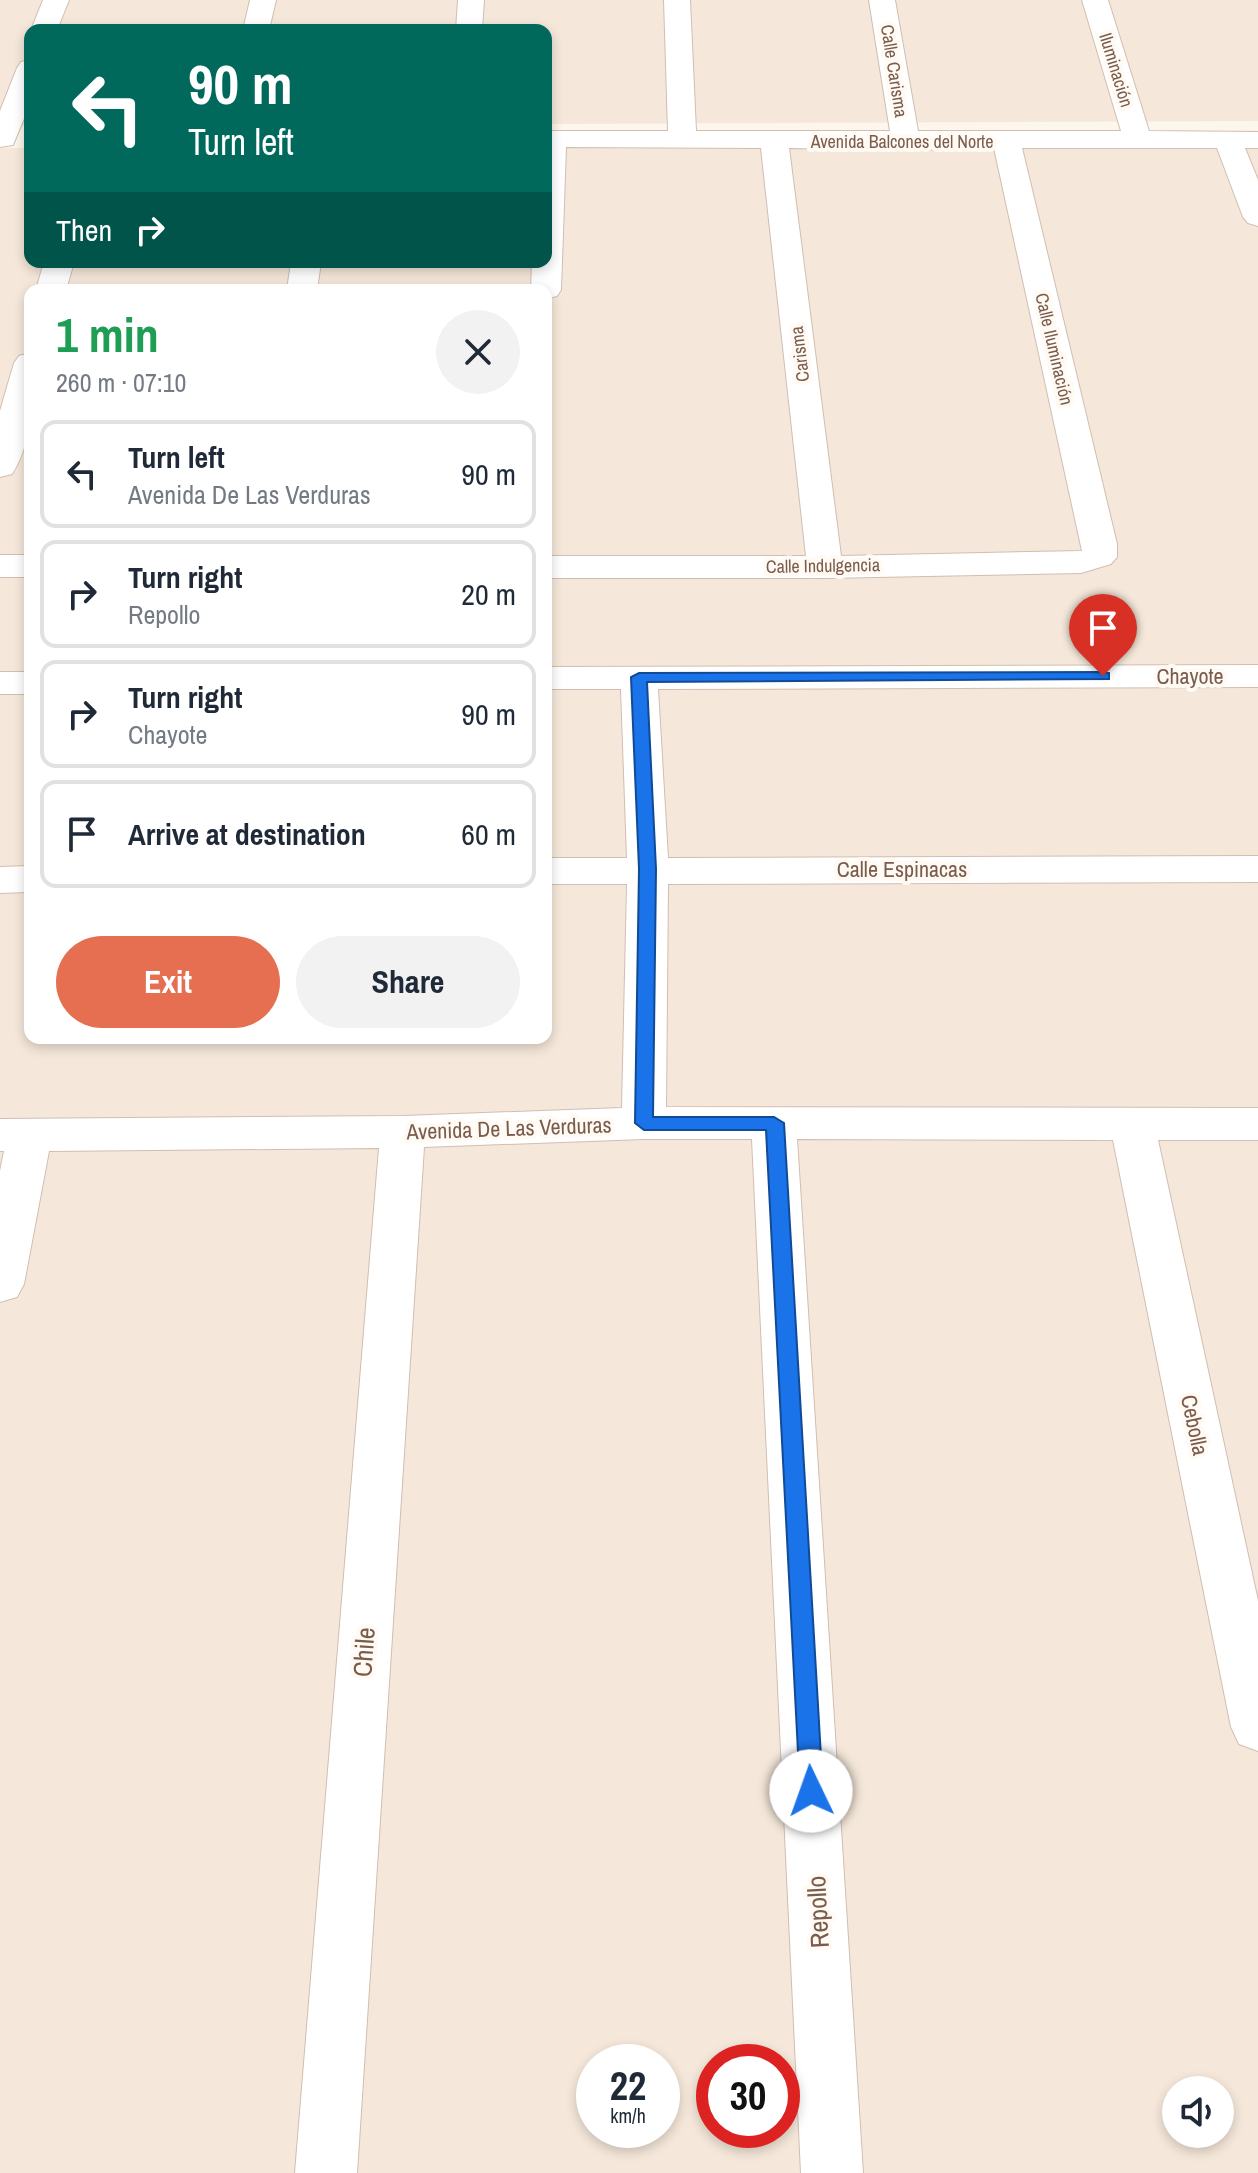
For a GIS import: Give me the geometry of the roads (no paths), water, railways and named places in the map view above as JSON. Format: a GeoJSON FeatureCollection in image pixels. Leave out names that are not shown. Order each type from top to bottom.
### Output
{"type":"FeatureCollection","features":[{"type":"Feature","properties":{"kind":"street"},"geometry":{"type":"LineString","coordinates":[[46,24],[56,0]]}},
{"type":"Feature","properties":{"kind":"street"},"geometry":{"type":"LineString","coordinates":[[257,24],[263,0]]}},
{"type":"Feature","properties":{"kind":"street"},"geometry":{"type":"LineString","coordinates":[[469,24],[471,0]]}},
{"type":"Feature","properties":{"kind":"street"},"geometry":{"type":"LineString","coordinates":[[677,0],[682,141]]}},
{"type":"Feature","properties":{"kind":"street","name":"Calle Carisma"},"geometry":{"type":"LineString","coordinates":[[882,0],[906,142]]}},
{"type":"Feature","properties":{"kind":"street","name":"Iluminación"},"geometry":{"type":"LineString","coordinates":[[1095,0],[1138,140]]}},
{"type":"Feature","properties":{"kind":"street"},"geometry":{"type":"LineString","coordinates":[[11,139],[24,90]]}},
{"type":"Feature","properties":{"kind":"street","name":"Avenida Balcones del Norte"},"geometry":{"type":"LineString","coordinates":[[552,139],[774,142],[1258,140]]}},
{"type":"Feature","properties":{"kind":"street"},"geometry":{"type":"LineString","coordinates":[[1228,140],[1258,217]]}},
{"type":"Feature","properties":{"kind":"street","name":"Calle Iluminación"},"geometry":{"type":"LineString","coordinates":[[1006,141],[1100,544],[1099,557]]}},
{"type":"Feature","properties":{"kind":"street","name":"Carisma"},"geometry":{"type":"LineString","coordinates":[[774,142],[825,567]]}},
{"type":"Feature","properties":{"kind":"street"},"geometry":{"type":"LineString","coordinates":[[0,467],[24,384]]}},
{"type":"Feature","properties":{"kind":"street","name":"Calle Indulgencia"},"geometry":{"type":"LineString","coordinates":[[552,567],[825,567],[1081,562],[1099,557]]}},
{"type":"Feature","properties":{"kind":"street"},"geometry":{"type":"LineString","coordinates":[[0,566],[24,566]]}},
{"type":"Feature","properties":{"kind":"street","name":"Chayote"},"geometry":{"type":"LineString","coordinates":[[552,678],[1258,676]]}},
{"type":"Feature","properties":{"kind":"street"},"geometry":{"type":"LineString","coordinates":[[639,677],[648,869],[644,1123]]}},
{"type":"Feature","properties":{"kind":"street"},"geometry":{"type":"LineString","coordinates":[[0,683],[24,683]]}},
{"type":"Feature","properties":{"kind":"street","name":"Calle Espinacas"},"geometry":{"type":"LineString","coordinates":[[552,871],[1258,869]]}},
{"type":"Feature","properties":{"kind":"street"},"geometry":{"type":"LineString","coordinates":[[0,880],[24,879]]}},
{"type":"Feature","properties":{"kind":"street","name":"Avenida De Las Verduras"},"geometry":{"type":"LineString","coordinates":[[15,1135],[403,1132],[644,1123],[1258,1124]]}},
{"type":"Feature","properties":{"kind":"street","name":"Repollo"},"geometry":{"type":"LineString","coordinates":[[774,1123],[832,2173]]}},
{"type":"Feature","properties":{"kind":"street","name":"Cebolla"},"geometry":{"type":"LineString","coordinates":[[1132,1124],[1258,1727]]}},
{"type":"Feature","properties":{"kind":"street","name":"Chile"},"geometry":{"type":"LineString","coordinates":[[326,2173],[403,1132]]}},
{"type":"Feature","properties":{"kind":"street"},"geometry":{"type":"LineString","coordinates":[[0,1284],[15,1135]]}}]}
